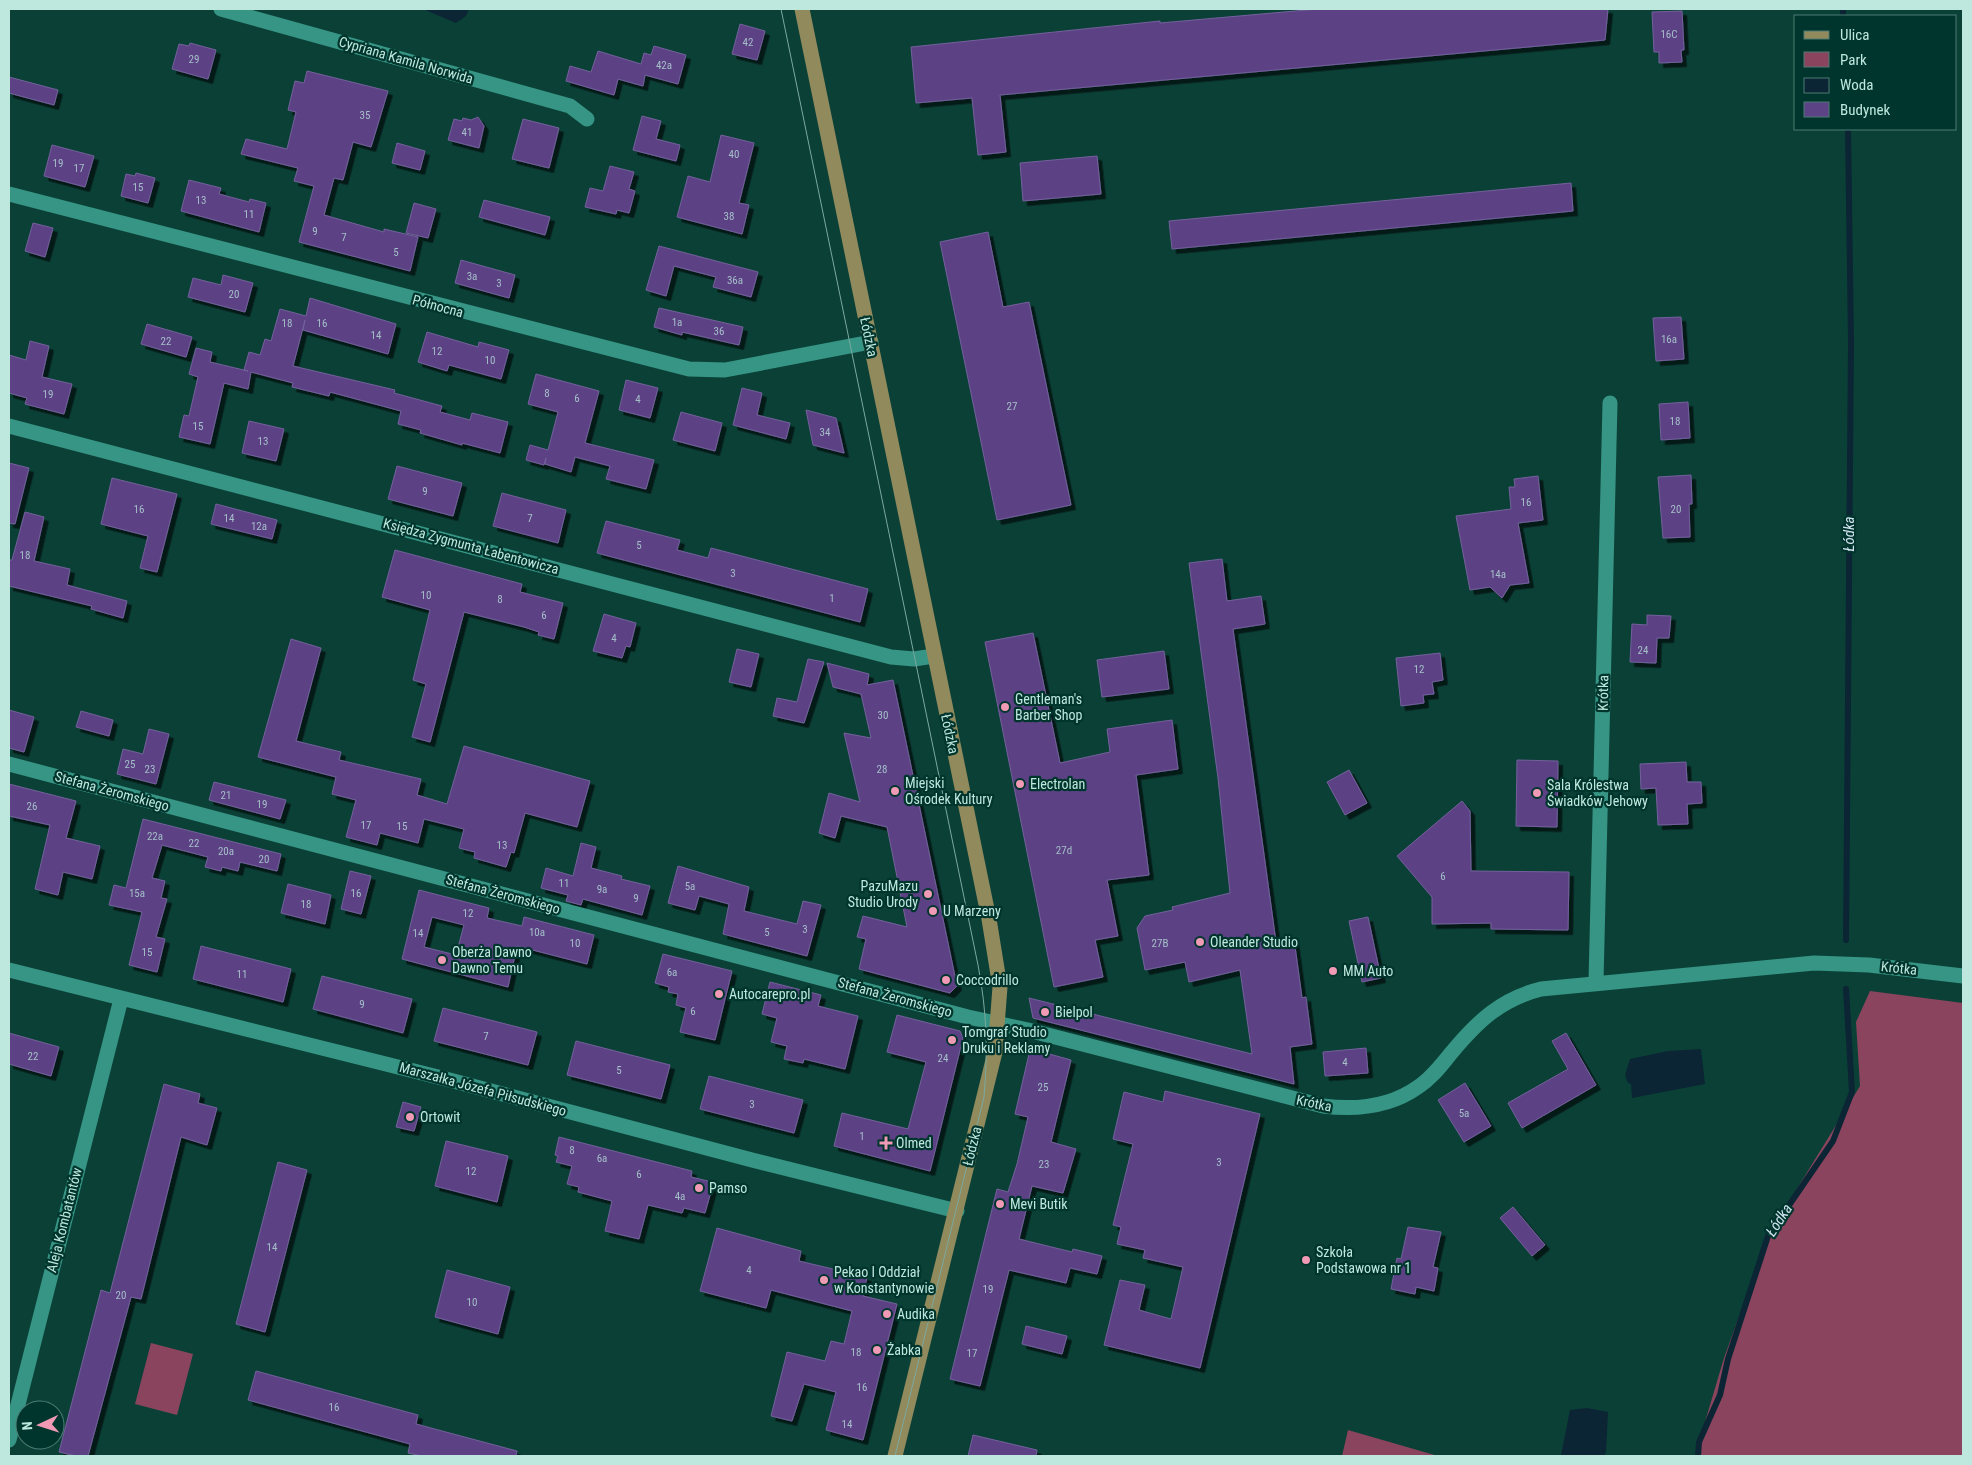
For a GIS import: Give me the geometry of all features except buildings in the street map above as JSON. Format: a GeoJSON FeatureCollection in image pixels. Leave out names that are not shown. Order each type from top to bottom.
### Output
{"type":"FeatureCollection","features":[{"type":"Feature","properties":{"kind":"main road","name":"Łódzka"},"geometry":{"type":"LineString","coordinates":[[802,9],[989,919],[1000,987],[995,1052],[895,1456]]}},
{"type":"Feature","properties":{"kind":"street","name":"Cypriana Kamila Norwida"},"geometry":{"type":"LineString","coordinates":[[221,9],[570,106],[588,119]]}},
{"type":"Feature","properties":{"kind":"street","name":"Północna"},"geometry":{"type":"LineString","coordinates":[[9,194],[689,369],[724,370],[871,342]]}},
{"type":"Feature","properties":{"kind":"street","name":"Krótka"},"geometry":{"type":"LineString","coordinates":[[1596,982],[1610,403]]}},
{"type":"Feature","properties":{"kind":"street","name":"Księdza Zygmunta Łabentowicza"},"geometry":{"type":"LineString","coordinates":[[9,426],[891,657],[914,659],[934,656]]}},
{"type":"Feature","properties":{"kind":"street","name":"Stefana Żeromskiego"},"geometry":{"type":"LineString","coordinates":[[9,764],[949,1012],[998,1022]]}},
{"type":"Feature","properties":{"kind":"street","name":"Krótka"},"geometry":{"type":"LineString","coordinates":[[998,1022],[1322,1106],[1355,1108],[1385,1102],[1419,1086],[1437,1070],[1482,1018],[1506,1001],[1541,989],[1596,982],[1814,963],[1869,965],[1963,976]]}},
{"type":"Feature","properties":{"kind":"street","name":"Marszałka Józefa Piłsudskiego"},"geometry":{"type":"LineString","coordinates":[[9,970],[442,1078],[752,1160],[956,1211]]}},
{"type":"Feature","properties":{"kind":"street","name":"Aleja Kombatantów"},"geometry":{"type":"LineString","coordinates":[[9,1440],[121,999]]}},
{"type":"Feature","properties":{"kind":"green space"},"geometry":{"type":"Polygon","coordinates":[[[1870,991],[1963,1003],[1963,1456],[1698,1456],[1699,1442],[1724,1358],[1768,1236],[1860,1086],[1856,1022],[1870,991]]]}},
{"type":"Feature","properties":{"kind":"green space"},"geometry":{"type":"Polygon","coordinates":[[[151,1343],[193,1354],[177,1415],[135,1404],[151,1343]]]}},
{"type":"Feature","properties":{"kind":"green space"},"geometry":{"type":"Polygon","coordinates":[[[1348,1430],[1438,1456],[1342,1456],[1348,1430]]]}},
{"type":"Feature","properties":{"kind":"water"},"geometry":{"type":"Polygon","coordinates":[[[423,9],[469,9],[466,16],[456,23],[423,9]]]}},
{"type":"Feature","properties":{"kind":"water"},"geometry":{"type":"Polygon","coordinates":[[[1701,1049],[1705,1084],[1632,1098],[1631,1084],[1628,1083],[1625,1075],[1630,1059],[1668,1051],[1701,1049]]]}},
{"type":"Feature","properties":{"kind":"water"},"geometry":{"type":"Polygon","coordinates":[[[1587,1408],[1608,1412],[1606,1452],[1604,1456],[1561,1455],[1570,1410],[1587,1408]]]}},
{"type":"Feature","properties":{"kind":"waterway","name":"Łódka"},"geometry":{"type":"LineString","coordinates":[[1843,9],[1843,15]]}},
{"type":"Feature","properties":{"kind":"waterway","name":"Łódka"},"geometry":{"type":"LineString","coordinates":[[1846,940],[1851,342],[1848,130]]}},
{"type":"Feature","properties":{"kind":"waterway","name":"Łódka"},"geometry":{"type":"LineString","coordinates":[[1698,1456],[1699,1442],[1720,1395],[1728,1359],[1768,1236],[1833,1141],[1852,1092],[1846,989]]}},
{"type":"Feature","properties":{"kind":"tram line"},"geometry":{"type":"LineString","coordinates":[[781,9],[978,965],[985,1015],[986,1063],[984,1097],[895,1456]]}},
{"type":"Feature","properties":{"kind":"place","name":"Gentleman's Barber Shop"},"geometry":{"type":"Point","coordinates":[1005,707]}},
{"type":"Feature","properties":{"kind":"place","name":"Electrolan"},"geometry":{"type":"Point","coordinates":[1020,784]}},
{"type":"Feature","properties":{"kind":"place","name":"Miejski Ośrodek Kultury"},"geometry":{"type":"Point","coordinates":[895,791]}},
{"type":"Feature","properties":{"kind":"place","name":"Sala Królestwa Świadków Jehowy"},"geometry":{"type":"Point","coordinates":[1537,793]}},
{"type":"Feature","properties":{"kind":"place","name":"PazuMazu Studio Urody"},"geometry":{"type":"Point","coordinates":[928,894]}},
{"type":"Feature","properties":{"kind":"place","name":"U Marzeny"},"geometry":{"type":"Point","coordinates":[933,911]}},
{"type":"Feature","properties":{"kind":"place","name":"Oleander Studio"},"geometry":{"type":"Point","coordinates":[1200,942]}},
{"type":"Feature","properties":{"kind":"place","name":"Oberża Dawno Dawno Temu"},"geometry":{"type":"Point","coordinates":[442,960]}},
{"type":"Feature","properties":{"kind":"place","name":"MM Auto"},"geometry":{"type":"Point","coordinates":[1333,971]}},
{"type":"Feature","properties":{"kind":"place","name":"Coccodrillo"},"geometry":{"type":"Point","coordinates":[946,980]}},
{"type":"Feature","properties":{"kind":"place","name":"Autocarepro.pl"},"geometry":{"type":"Point","coordinates":[719,994]}},
{"type":"Feature","properties":{"kind":"place","name":"Bielpol"},"geometry":{"type":"Point","coordinates":[1045,1012]}},
{"type":"Feature","properties":{"kind":"place","name":"Tomgraf Studio Druku i Reklamy"},"geometry":{"type":"Point","coordinates":[952,1040]}},
{"type":"Feature","properties":{"kind":"place","name":"Ortowit"},"geometry":{"type":"Point","coordinates":[410,1117]}},
{"type":"Feature","properties":{"kind":"place","name":"Olmed"},"geometry":{"type":"Point","coordinates":[886,1143]}},
{"type":"Feature","properties":{"kind":"place","name":"Pamso"},"geometry":{"type":"Point","coordinates":[699,1188]}},
{"type":"Feature","properties":{"kind":"place","name":"Mevi Butik"},"geometry":{"type":"Point","coordinates":[1000,1204]}},
{"type":"Feature","properties":{"kind":"place","name":"Szkoła Podstawowa nr 1"},"geometry":{"type":"Point","coordinates":[1306,1260]}},
{"type":"Feature","properties":{"kind":"place","name":"Pekao I Oddział w Konstantynowie"},"geometry":{"type":"Point","coordinates":[824,1280]}},
{"type":"Feature","properties":{"kind":"place","name":"Audika"},"geometry":{"type":"Point","coordinates":[887,1314]}},
{"type":"Feature","properties":{"kind":"place","name":"Żabka"},"geometry":{"type":"Point","coordinates":[877,1350]}}]}
